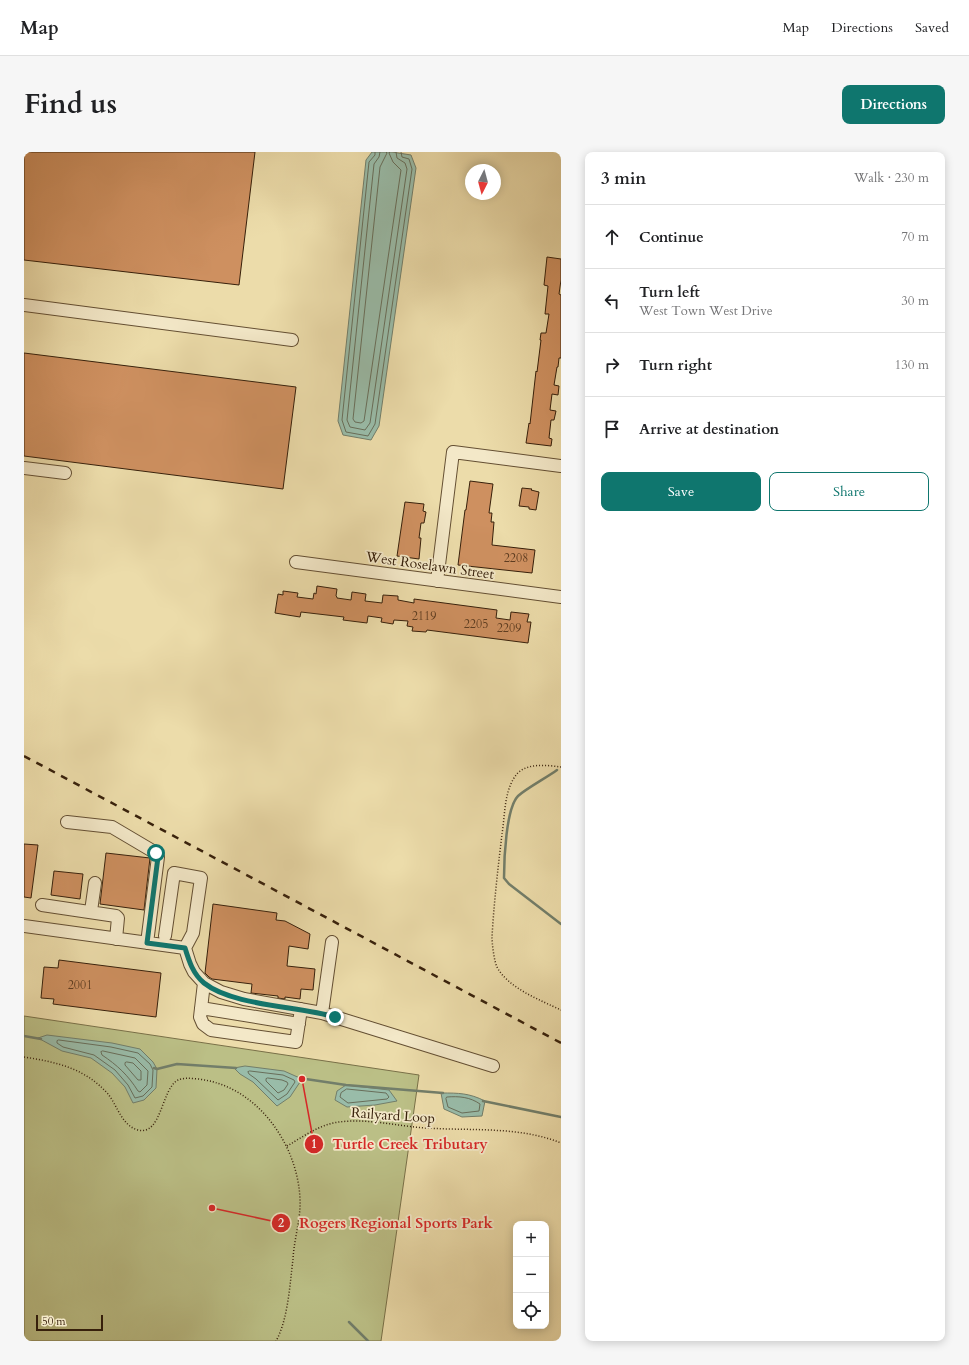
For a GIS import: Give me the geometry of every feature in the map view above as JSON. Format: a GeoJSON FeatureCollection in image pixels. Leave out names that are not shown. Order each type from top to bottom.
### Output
{"type":"FeatureCollection","features":[{"type":"Feature","properties":{"kind":"street"},"geometry":{"type":"LineString","coordinates":[[24,304],[292,340]]}},
{"type":"Feature","properties":{"kind":"street"},"geometry":{"type":"LineString","coordinates":[[437,581],[453,452],[561,466]]}},
{"type":"Feature","properties":{"kind":"street"},"geometry":{"type":"LineString","coordinates":[[24,468],[65,473]]}},
{"type":"Feature","properties":{"kind":"street","name":"West Roselawn Street"},"geometry":{"type":"LineString","coordinates":[[296,562],[561,597]]}},
{"type":"Feature","properties":{"kind":"street"},"geometry":{"type":"LineString","coordinates":[[67,822],[112,827],[156,853],[158,857],[147,943]]}},
{"type":"Feature","properties":{"kind":"street"},"geometry":{"type":"LineString","coordinates":[[165,936],[174,873],[201,878],[193,933],[185,948],[194,972],[204,983],[221,992],[244,999],[322,1013],[493,1066]]}},
{"type":"Feature","properties":{"kind":"street"},"geometry":{"type":"LineString","coordinates":[[91,911],[95,883]]}},
{"type":"Feature","properties":{"kind":"street"},"geometry":{"type":"LineString","coordinates":[[42,905],[91,911],[116,916],[118,918],[116,939]]}},
{"type":"Feature","properties":{"kind":"street"},"geometry":{"type":"LineString","coordinates":[[24,926],[185,948]]}},
{"type":"Feature","properties":{"kind":"street"},"geometry":{"type":"LineString","coordinates":[[322,1013],[332,942]]}},
{"type":"Feature","properties":{"kind":"street"},"geometry":{"type":"LineString","coordinates":[[204,983],[200,1017],[203,1024],[211,1030],[296,1042],[300,1009]]}},
{"type":"Feature","properties":{"kind":"street"},"geometry":{"type":"LineString","coordinates":[[201,1008],[299,1024]]}},
{"type":"Feature","properties":{"kind":"path"},"geometry":{"type":"LineString","coordinates":[[561,767],[544,764],[523,768],[514,777],[507,798],[492,939],[496,966],[506,980],[532,996],[561,1010]]}},
{"type":"Feature","properties":{"kind":"path"},"geometry":{"type":"LineString","coordinates":[[24,1057],[67,1066],[85,1074],[107,1093],[127,1124],[132,1128],[140,1130],[147,1130],[153,1125],[159,1117],[166,1096],[172,1085],[177,1080],[184,1078],[216,1082],[231,1088],[247,1098],[263,1111],[276,1129],[293,1162],[298,1179],[300,1200],[287,1304],[282,1327],[276,1341]]}},
{"type":"Feature","properties":{"kind":"path","name":"Railyard Loop"},"geometry":{"type":"LineString","coordinates":[[286,1146],[314,1130],[331,1124],[349,1121],[367,1121],[425,1128],[510,1131],[539,1136],[561,1143]]}},
{"type":"Feature","properties":{"kind":"green space"},"geometry":{"type":"Polygon","coordinates":[[[24,1016],[419,1075],[381,1341],[24,1341],[24,1016]]]}},
{"type":"Feature","properties":{"kind":"water"},"geometry":{"type":"Polygon","coordinates":[[[372,152],[392,152],[411,155],[416,168],[379,426],[371,440],[343,435],[338,421],[366,160],[372,152]]]}},
{"type":"Feature","properties":{"kind":"water"},"geometry":{"type":"Polygon","coordinates":[[[47,1035],[112,1043],[140,1049],[153,1062],[157,1069],[156,1088],[144,1100],[133,1103],[125,1087],[112,1073],[91,1058],[62,1051],[38,1038],[47,1035]]]}},
{"type":"Feature","properties":{"kind":"water"},"geometry":{"type":"Polygon","coordinates":[[[245,1066],[284,1071],[302,1079],[290,1097],[277,1106],[253,1082],[240,1074],[234,1068],[245,1066]]]}},
{"type":"Feature","properties":{"kind":"water"},"geometry":{"type":"Polygon","coordinates":[[[346,1085],[389,1090],[397,1101],[375,1105],[347,1107],[335,1100],[337,1091],[346,1085]]]}},
{"type":"Feature","properties":{"kind":"water"},"geometry":{"type":"Polygon","coordinates":[[[441,1093],[464,1094],[474,1096],[485,1101],[482,1116],[462,1117],[444,1109],[441,1093]]]}},
{"type":"Feature","properties":{"kind":"building"},"geometry":{"type":"Polygon","coordinates":[[[24,152],[255,152],[239,285],[24,260],[24,152]]]}},
{"type":"Feature","properties":{"kind":"building"},"geometry":{"type":"Polygon","coordinates":[[[547,257],[561,259],[559,294],[561,295],[561,358],[559,358],[554,385],[559,386],[558,395],[552,394],[550,410],[556,411],[554,420],[551,420],[549,438],[552,439],[551,446],[526,443],[529,423],[530,424],[541,333],[546,333],[549,314],[545,314],[548,286],[544,285],[547,257]]]}},
{"type":"Feature","properties":{"kind":"building"},"geometry":{"type":"Polygon","coordinates":[[[24,353],[296,387],[283,489],[24,456],[24,353]]]}},
{"type":"Feature","properties":{"kind":"building"},"geometry":{"type":"Polygon","coordinates":[[[470,481],[493,484],[489,513],[492,513],[491,522],[494,522],[492,545],[535,550],[532,573],[458,565],[470,481]]]}},
{"type":"Feature","properties":{"kind":"building"},"geometry":{"type":"Polygon","coordinates":[[[522,488],[532,489],[531,490],[539,492],[536,510],[529,509],[529,507],[519,506],[522,488]]]}},
{"type":"Feature","properties":{"kind":"building"},"geometry":{"type":"Polygon","coordinates":[[[405,502],[424,504],[423,511],[426,512],[424,523],[421,523],[419,559],[397,556],[405,502]]]}},
{"type":"Feature","properties":{"kind":"building"},"geometry":{"type":"Polygon","coordinates":[[[317,586],[337,589],[337,598],[351,600],[352,592],[366,594],[365,601],[382,603],[383,595],[398,596],[398,600],[414,603],[414,599],[497,610],[496,618],[510,620],[511,612],[529,614],[527,622],[531,622],[528,643],[427,630],[426,632],[412,631],[413,627],[407,626],[408,621],[394,620],[393,624],[381,622],[382,618],[368,616],[367,623],[343,620],[344,617],[301,612],[300,617],[275,613],[278,594],[283,595],[283,591],[298,593],[297,597],[313,599],[314,593],[316,594],[317,586]]]}},
{"type":"Feature","properties":{"kind":"building"},"geometry":{"type":"Polygon","coordinates":[[[24,844],[38,845],[31,898],[24,897],[24,844]]]}},
{"type":"Feature","properties":{"kind":"building"},"geometry":{"type":"Polygon","coordinates":[[[106,853],[150,858],[144,910],[100,904],[106,853]]]}},
{"type":"Feature","properties":{"kind":"building"},"geometry":{"type":"Polygon","coordinates":[[[54,871],[83,874],[80,899],[51,895],[54,871]]]}},
{"type":"Feature","properties":{"kind":"building"},"geometry":{"type":"Polygon","coordinates":[[[213,904],[277,913],[276,920],[285,921],[310,934],[308,949],[289,946],[287,966],[315,969],[313,990],[301,989],[300,999],[285,997],[285,999],[278,998],[278,996],[251,993],[252,984],[212,979],[209,977],[205,973],[213,904]]]}},
{"type":"Feature","properties":{"kind":"building"},"geometry":{"type":"Polygon","coordinates":[[[59,960],[161,973],[156,1017],[53,1004],[54,999],[41,998],[44,967],[58,968],[59,960]]]}},
{"type":"Feature","properties":{"kind":"waterway"},"geometry":{"type":"LineString","coordinates":[[557,770],[522,793],[514,802],[506,835],[504,878],[509,884],[561,924]]}},
{"type":"Feature","properties":{"kind":"waterway"},"geometry":{"type":"LineString","coordinates":[[24,1036],[41,1039]]}},
{"type":"Feature","properties":{"kind":"waterway"},"geometry":{"type":"LineString","coordinates":[[154,1068],[157,1069],[177,1064],[236,1068]]}},
{"type":"Feature","properties":{"kind":"waterway"},"geometry":{"type":"LineString","coordinates":[[299,1078],[346,1085],[443,1093]]}},
{"type":"Feature","properties":{"kind":"waterway"},"geometry":{"type":"LineString","coordinates":[[483,1101],[561,1117]]}},
{"type":"Feature","properties":{"kind":"waterway"},"geometry":{"type":"LineString","coordinates":[[349,1322],[368,1341]]}},
{"type":"Feature","properties":{"kind":"railway"},"geometry":{"type":"LineString","coordinates":[[24,756],[561,1043]]}},
{"type":"Feature","properties":{"kind":"place","name":"Turtle Creek Tributary"},"geometry":{"type":"Point","coordinates":[302,1079]}},
{"type":"Feature","properties":{"kind":"place","name":"Rogers Regional Sports Park"},"geometry":{"type":"Point","coordinates":[212,1208]}},
{"type":"Feature","properties":{"kind":"route"},"geometry":{"type":"LineString","coordinates":[[156,853],[158,857],[147,943],[185,948],[194,972],[204,983],[221,992],[262,1003],[322,1013],[335,1017]]}}]}
